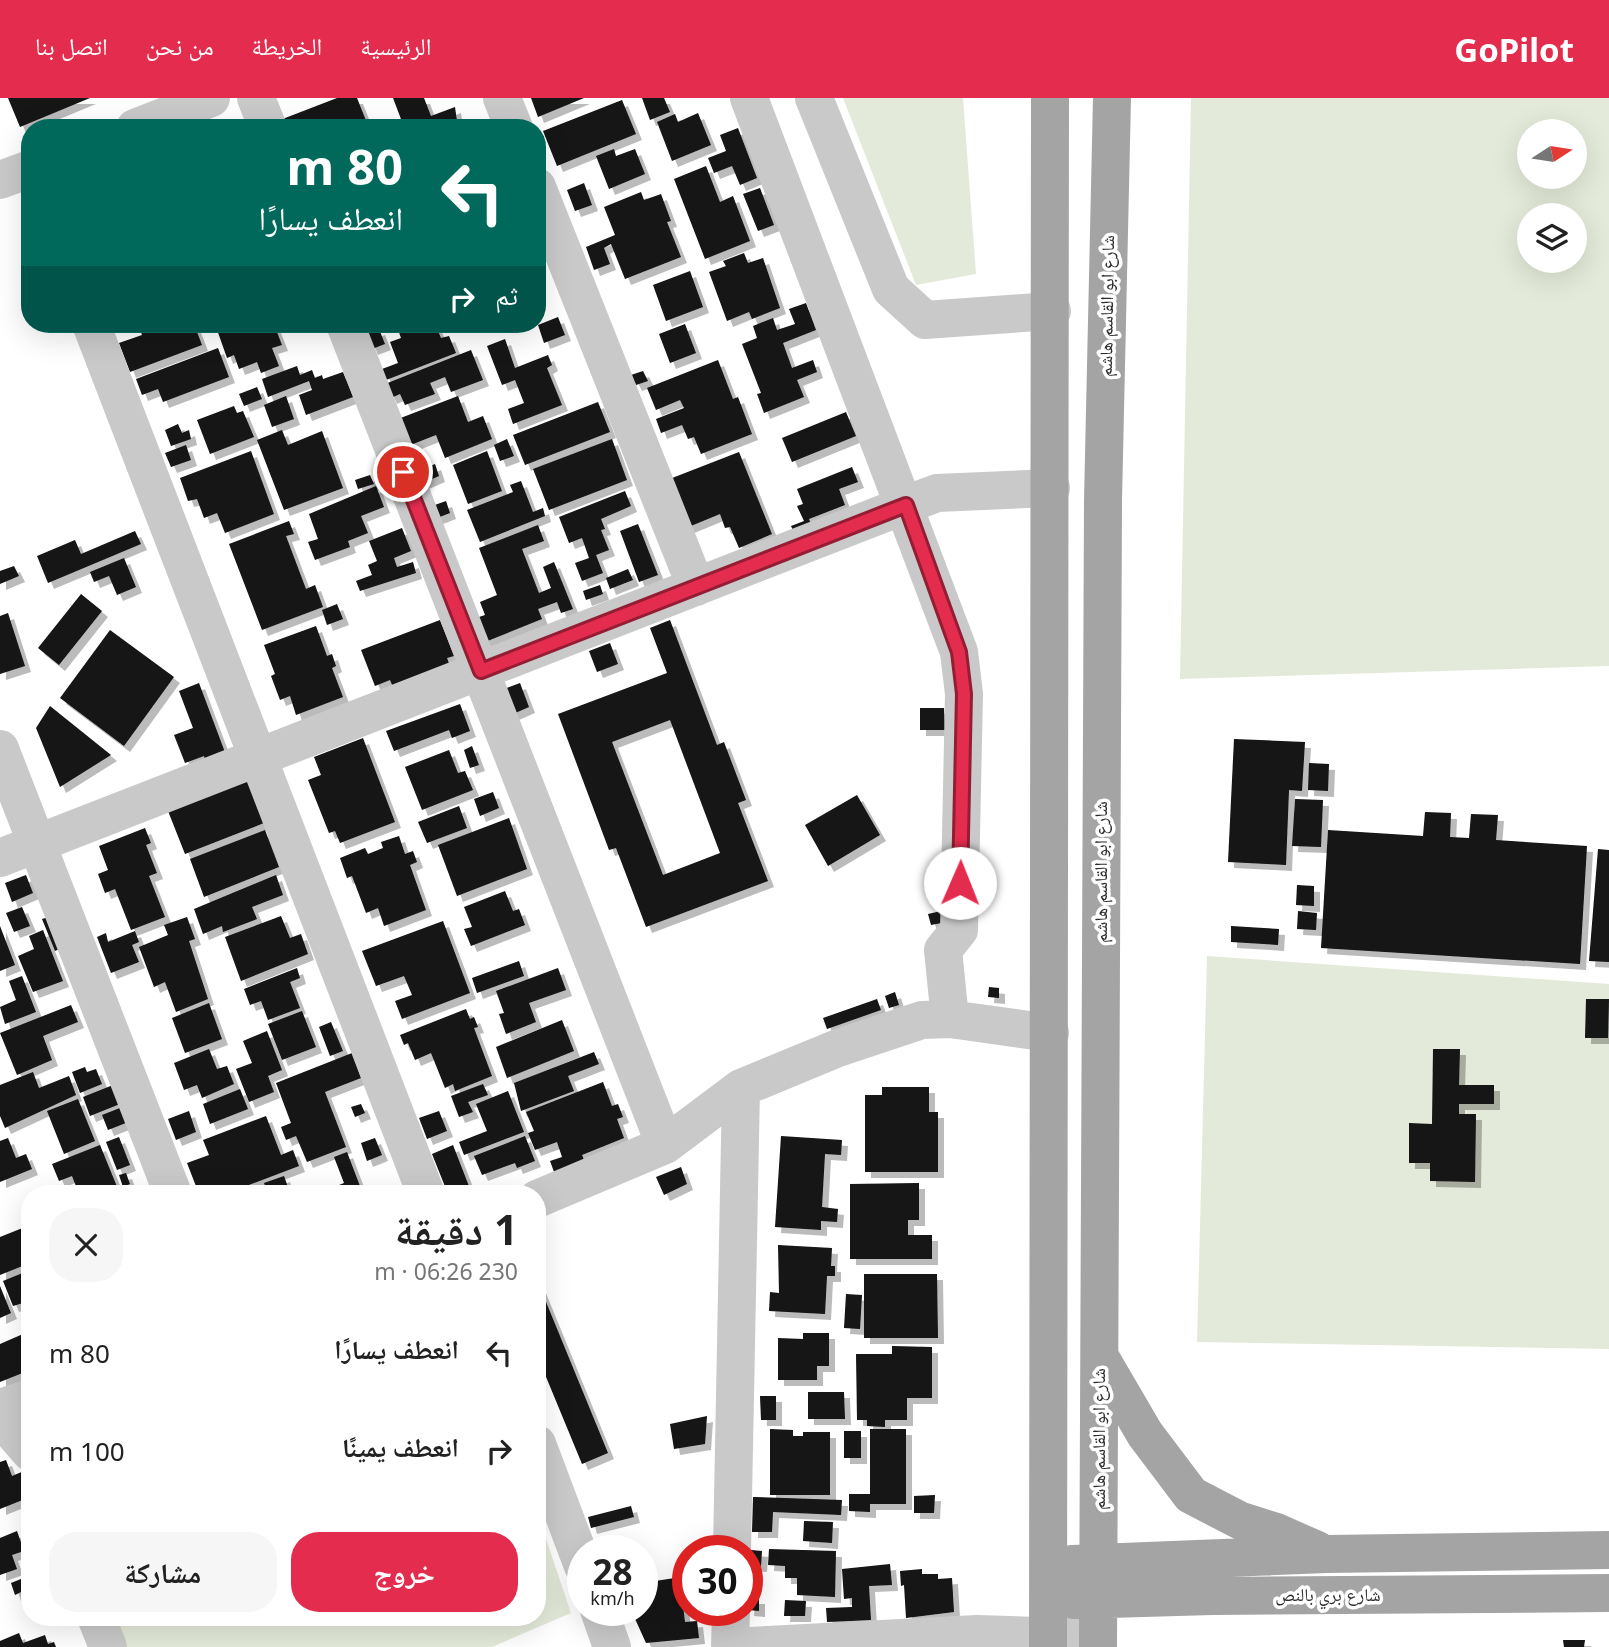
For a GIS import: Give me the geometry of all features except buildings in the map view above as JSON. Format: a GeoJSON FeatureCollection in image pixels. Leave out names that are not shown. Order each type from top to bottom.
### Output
{"type":"FeatureCollection","features":[{"type":"Feature","properties":{"kind":"main road"},"geometry":{"type":"LineString","coordinates":[[1048,1643],[1052,311],[1050,98]]}},
{"type":"Feature","properties":{"kind":"main road","name":"شارع ابو القاسم هاشم"},"geometry":{"type":"LineString","coordinates":[[1098,1642],[1103,500],[1112,98]]}},
{"type":"Feature","properties":{"kind":"main road"},"geometry":{"type":"LineString","coordinates":[[1099,1357],[1145,1434],[1191,1495],[1241,1521],[1276,1531],[1326,1554]]}},
{"type":"Feature","properties":{"kind":"main road","name":"شارع بري بالنص"},"geometry":{"type":"LineString","coordinates":[[1098,1581],[1326,1554],[1609,1550]]}},
{"type":"Feature","properties":{"kind":"main road","name":"شارع بري بالنص"},"geometry":{"type":"LineString","coordinates":[[1048,1582],[1609,1593]]}},
{"type":"Feature","properties":{"kind":"street"},"geometry":{"type":"LineString","coordinates":[[143,116],[211,98]]}},
{"type":"Feature","properties":{"kind":"street"},"geometry":{"type":"LineString","coordinates":[[256,98],[264,119]]}},
{"type":"Feature","properties":{"kind":"street"},"geometry":{"type":"LineString","coordinates":[[502,98],[510,119]]}},
{"type":"Feature","properties":{"kind":"street"},"geometry":{"type":"LineString","coordinates":[[749,98],[906,505],[959,652],[964,694],[959,930],[943,950],[950,1019]]}},
{"type":"Feature","properties":{"kind":"street"},"geometry":{"type":"LineString","coordinates":[[814,98],[891,289],[906,304],[925,320],[1052,311]]}},
{"type":"Feature","properties":{"kind":"street"},"geometry":{"type":"LineString","coordinates":[[0,180],[21,172]]}},
{"type":"Feature","properties":{"kind":"street"},"geometry":{"type":"LineString","coordinates":[[546,210],[696,587]]}},
{"type":"Feature","properties":{"kind":"street"},"geometry":{"type":"LineString","coordinates":[[95,333],[423,1185]]}},
{"type":"Feature","properties":{"kind":"street"},"geometry":{"type":"LineString","coordinates":[[349,333],[665,1145]]}},
{"type":"Feature","properties":{"kind":"street"},"geometry":{"type":"LineString","coordinates":[[0,858],[937,493],[1051,488]]}},
{"type":"Feature","properties":{"kind":"street"},"geometry":{"type":"LineString","coordinates":[[0,748],[169,1185]]}},
{"type":"Feature","properties":{"kind":"street"},"geometry":{"type":"LineString","coordinates":[[546,1195],[665,1145],[741,1088],[838,1048],[922,1020],[950,1019],[1050,1033]]}},
{"type":"Feature","properties":{"kind":"street"},"geometry":{"type":"LineString","coordinates":[[732,1535],[741,1088]]}},
{"type":"Feature","properties":{"kind":"street"},"geometry":{"type":"LineString","coordinates":[[0,1408],[21,1401]]}},
{"type":"Feature","properties":{"kind":"street"},"geometry":{"type":"LineString","coordinates":[[0,1417],[21,1442]]}},
{"type":"Feature","properties":{"kind":"street"},"geometry":{"type":"LineString","coordinates":[[546,1468],[571,1535]]}},
{"type":"Feature","properties":{"kind":"street"},"geometry":{"type":"LineString","coordinates":[[100,1626],[108,1647]]}},
{"type":"Feature","properties":{"kind":"street"},"geometry":{"type":"LineString","coordinates":[[605,1626],[612,1647]]}},
{"type":"Feature","properties":{"kind":"street"},"geometry":{"type":"LineString","coordinates":[[731,1626],[730,1647],[978,1634],[1048,1643],[1098,1642]]}},
{"type":"Feature","properties":{"kind":"green space"},"geometry":{"type":"Polygon","coordinates":[[[843,98],[963,98],[976,274],[916,285],[843,98]]]}},
{"type":"Feature","properties":{"kind":"green space"},"geometry":{"type":"Polygon","coordinates":[[[1191,98],[1609,98],[1609,666],[1180,679],[1191,98]]]}},
{"type":"Feature","properties":{"kind":"green space"},"geometry":{"type":"Polygon","coordinates":[[[1207,956],[1609,984],[1609,1349],[1197,1342],[1207,956]]]}},
{"type":"Feature","properties":{"kind":"green space"},"geometry":{"type":"Polygon","coordinates":[[[546,1539],[567,1601],[567,1615],[546,1624],[546,1539]]]}},
{"type":"Feature","properties":{"kind":"green space"},"geometry":{"type":"Polygon","coordinates":[[[118,1626],[541,1626],[492,1647],[126,1647],[118,1626]]]}},
{"type":"Feature","properties":{"kind":"route"},"geometry":{"type":"LineString","coordinates":[[403,472],[481,671],[906,505],[959,652],[964,694],[960,883]]}}]}
